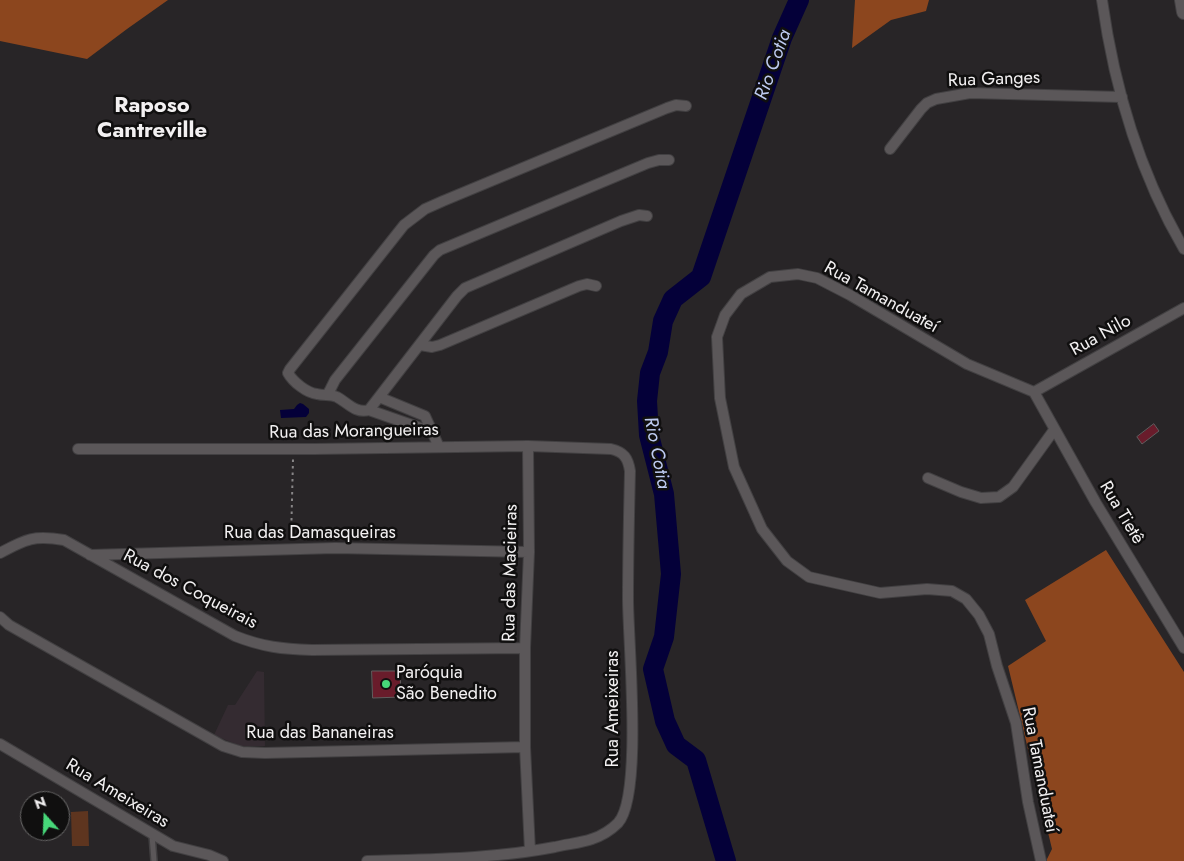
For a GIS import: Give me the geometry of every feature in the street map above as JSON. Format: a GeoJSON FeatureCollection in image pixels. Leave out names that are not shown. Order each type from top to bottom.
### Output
{"type":"FeatureCollection","features":[{"type":"Feature","properties":{"kind":"street"},"geometry":{"type":"LineString","coordinates":[[1102,0],[1112,62],[1122,96],[1151,182],[1184,249]]}},
{"type":"Feature","properties":{"kind":"street"},"geometry":{"type":"LineString","coordinates":[[1182,0],[1184,12]]}},
{"type":"Feature","properties":{"kind":"street","name":"Rua Ganges"},"geometry":{"type":"LineString","coordinates":[[890,149],[921,109],[936,99],[970,94],[1122,96]]}},
{"type":"Feature","properties":{"kind":"street"},"geometry":{"type":"LineString","coordinates":[[432,432],[370,410],[359,411],[328,394],[310,392],[290,378],[288,374],[290,369],[394,236],[414,216],[443,201],[667,108],[676,105],[686,106]]}},
{"type":"Feature","properties":{"kind":"street"},"geometry":{"type":"LineString","coordinates":[[328,394],[335,380],[434,255],[440,250],[648,163],[669,160]]}},
{"type":"Feature","properties":{"kind":"street"},"geometry":{"type":"LineString","coordinates":[[370,410],[378,397],[465,288],[621,221],[639,215],[647,216]]}},
{"type":"Feature","properties":{"kind":"street","name":"Rua Tamanduateí"},"geometry":{"type":"LineString","coordinates":[[1034,392],[967,364],[850,295],[817,278],[798,274],[770,277],[741,294],[725,315],[717,337],[720,398],[734,467],[762,530],[787,561],[809,578],[880,593],[927,589],[952,591],[966,599],[980,615],[990,634],[997,666],[1016,724],[1028,802],[1041,861]]}},
{"type":"Feature","properties":{"kind":"street"},"geometry":{"type":"LineString","coordinates":[[420,345],[432,347],[440,345],[579,286],[587,284],[596,286]]}},
{"type":"Feature","properties":{"kind":"street","name":"Rua Nilo"},"geometry":{"type":"LineString","coordinates":[[1034,392],[1184,308]]}},
{"type":"Feature","properties":{"kind":"street","name":"Rua Tietê"},"geometry":{"type":"LineString","coordinates":[[1034,392],[1096,503],[1184,648]]}},
{"type":"Feature","properties":{"kind":"street"},"geometry":{"type":"LineString","coordinates":[[378,397],[425,416],[439,448]]}},
{"type":"Feature","properties":{"kind":"street"},"geometry":{"type":"LineString","coordinates":[[397,420],[402,407]]}},
{"type":"Feature","properties":{"kind":"street"},"geometry":{"type":"LineString","coordinates":[[928,478],[981,498],[999,497],[1013,487],[1054,430]]}},
{"type":"Feature","properties":{"kind":"street","name":"Rua das Morangueiras"},"geometry":{"type":"LineString","coordinates":[[78,449],[528,446],[611,448],[620,451],[626,457]]}},
{"type":"Feature","properties":{"kind":"street","name":"Rua das Macieiras"},"geometry":{"type":"LineString","coordinates":[[528,446],[529,552],[525,648],[525,748],[530,856]]}},
{"type":"Feature","properties":{"kind":"street","name":"Rua Ameixeiras"},"geometry":{"type":"LineString","coordinates":[[367,861],[460,860],[530,856],[592,840],[619,822],[626,808],[633,740],[628,601],[630,471],[626,457]]}},
{"type":"Feature","properties":{"kind":"street","name":"Rua dos Coqueirais"},"geometry":{"type":"LineString","coordinates":[[0,552],[23,540],[43,537],[64,540],[235,636],[260,645],[284,649],[312,650],[525,648]]}},
{"type":"Feature","properties":{"kind":"street","name":"Rua das Damasqueiras"},"geometry":{"type":"LineString","coordinates":[[90,555],[335,548],[529,552]]}},
{"type":"Feature","properties":{"kind":"street","name":"Rua das Bananeiras"},"geometry":{"type":"LineString","coordinates":[[0,617],[9,625],[223,746],[242,752],[525,748]]}},
{"type":"Feature","properties":{"kind":"street","name":"Rua Ameixeiras"},"geometry":{"type":"LineString","coordinates":[[0,744],[173,846],[209,855],[223,861]]}},
{"type":"Feature","properties":{"kind":"lane"},"geometry":{"type":"LineString","coordinates":[[152,834],[154,861]]}},
{"type":"Feature","properties":{"kind":"path"},"geometry":{"type":"LineString","coordinates":[[291,549],[293,449]]}},
{"type":"Feature","properties":{"kind":"shaded area"},"geometry":{"type":"Polygon","coordinates":[[[0,0],[168,0],[87,59],[0,41],[0,0]]]}},
{"type":"Feature","properties":{"kind":"shaded area"},"geometry":{"type":"Polygon","coordinates":[[[855,0],[929,0],[926,11],[891,20],[852,48],[855,0]]]}},
{"type":"Feature","properties":{"kind":"shaded area"},"geometry":{"type":"Polygon","coordinates":[[[300,403],[309,409],[306,417],[281,418],[280,410],[294,409],[300,403]]]}},
{"type":"Feature","properties":{"kind":"shaded area"},"geometry":{"type":"Polygon","coordinates":[[[1106,550],[1184,672],[1184,861],[1046,861],[1052,849],[1008,666],[1046,641],[1025,600],[1106,550]]]}},
{"type":"Feature","properties":{"kind":"shaded area"},"geometry":{"type":"Polygon","coordinates":[[[257,671],[264,672],[265,746],[240,746],[214,735],[228,705],[235,705],[257,671]]]}},
{"type":"Feature","properties":{"kind":"shaded area"},"geometry":{"type":"Polygon","coordinates":[[[88,811],[89,846],[72,846],[71,812],[88,811]]]}},
{"type":"Feature","properties":{"kind":"building"},"geometry":{"type":"Polygon","coordinates":[[[1154,424],[1159,431],[1142,444],[1137,437],[1154,424]]]}},
{"type":"Feature","properties":{"kind":"building","name":"Paróquia São Benedito"},"geometry":{"type":"Polygon","coordinates":[[[372,671],[400,671],[401,697],[373,698],[372,671]]]}},
{"type":"Feature","properties":{"kind":"waterway","name":"Rio Cotia"},"geometry":{"type":"LineString","coordinates":[[726,861],[696,760],[676,745],[665,721],[653,669],[664,637],[671,574],[664,494],[649,435],[647,401],[650,373],[658,352],[663,321],[673,299],[701,277],[782,38],[799,0]]}},
{"type":"Feature","properties":{"kind":"place","name":"Paróquia São Benedito"},"geometry":{"type":"Point","coordinates":[386,684]}},
{"type":"Feature","properties":{"kind":"district","name":"Raposo Cantreville"},"geometry":{"type":"Point","coordinates":[152,120]}}]}
